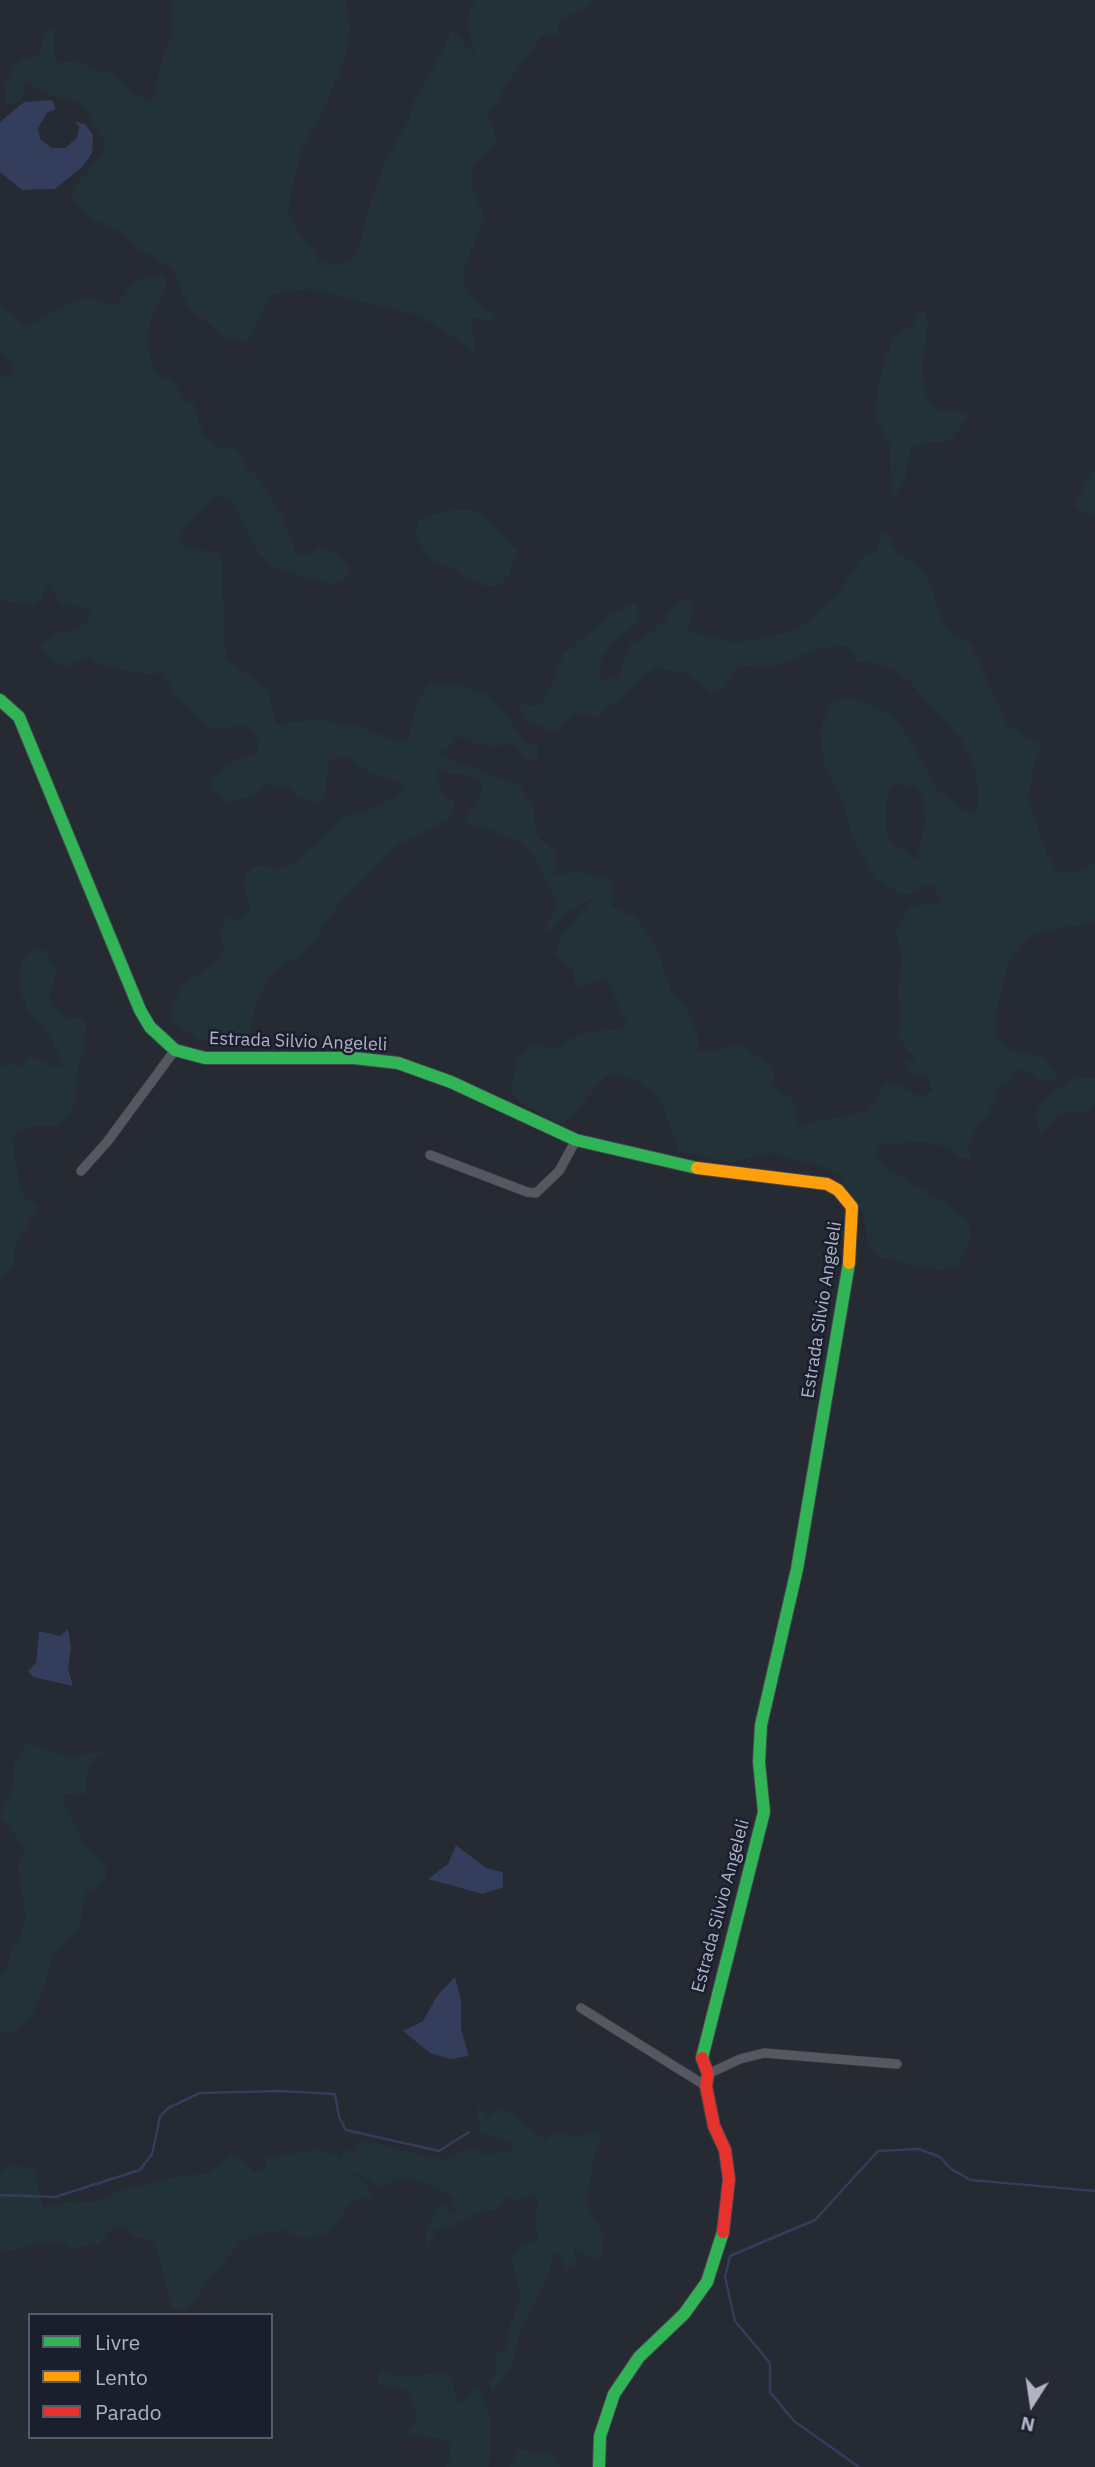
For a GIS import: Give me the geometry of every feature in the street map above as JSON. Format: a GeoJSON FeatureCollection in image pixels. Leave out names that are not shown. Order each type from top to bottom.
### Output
{"type":"FeatureCollection","features":[{"type":"Feature","properties":{"kind":"street"},"geometry":{"type":"LineString","coordinates":[[0,700],[19,717],[140,1010],[150,1027],[174,1050],[120,1125],[81,1171]]}},
{"type":"Feature","properties":{"kind":"street","name":"Estrada Silvio Angeleli"},"geometry":{"type":"LineString","coordinates":[[174,1050],[205,1058],[354,1058],[398,1063],[451,1082],[576,1140],[716,1172],[827,1184],[847,1197],[854,1216],[837,1341],[800,1556],[761,1725],[759,1762],[764,1812],[702,2057],[727,2169],[726,2221],[707,2281],[684,2314],[639,2357],[614,2394],[600,2436],[598,2467]]}},
{"type":"Feature","properties":{"kind":"street"},"geometry":{"type":"LineString","coordinates":[[430,1155],[536,1193],[559,1171],[576,1140]]}},
{"type":"Feature","properties":{"kind":"street"},"geometry":{"type":"LineString","coordinates":[[581,2008],[707,2080],[740,2059],[764,2053],[897,2064]]}},
{"type":"Feature","properties":{"kind":"shaded area"},"geometry":{"type":"Polygon","coordinates":[[[172,0],[346,0],[350,32],[343,64],[323,110],[301,148],[288,210],[294,225],[320,261],[337,265],[351,261],[359,249],[370,202],[387,158],[410,118],[413,103],[444,49],[451,29],[475,55],[468,25],[470,9],[475,0],[595,0],[581,11],[559,21],[557,34],[542,37],[522,61],[488,115],[497,139],[472,171],[471,183],[484,217],[464,270],[463,283],[468,295],[498,317],[494,320],[471,318],[475,352],[418,315],[306,289],[271,295],[246,343],[225,338],[188,307],[173,270],[137,248],[124,233],[93,220],[71,199],[74,187],[103,154],[104,141],[82,105],[39,91],[31,84],[26,85],[20,101],[5,106],[5,86],[15,66],[22,60],[39,56],[45,33],[50,28],[55,29],[55,63],[77,61],[96,71],[113,71],[124,86],[148,102],[153,99],[165,49],[172,38],[172,0]]]}},
{"type":"Feature","properties":{"kind":"shaded area"},"geometry":{"type":"Polygon","coordinates":[[[153,275],[164,276],[168,282],[149,325],[148,348],[155,372],[161,377],[173,379],[183,399],[194,404],[204,437],[221,448],[232,447],[240,452],[246,467],[258,477],[282,516],[296,553],[306,556],[317,548],[325,548],[342,559],[351,571],[345,580],[331,585],[277,568],[265,560],[254,546],[233,501],[220,496],[211,500],[181,533],[180,540],[185,547],[213,552],[222,561],[225,649],[228,660],[268,690],[276,724],[322,719],[359,727],[401,742],[409,738],[417,701],[429,683],[457,683],[488,696],[507,716],[525,742],[538,746],[537,760],[526,760],[511,744],[477,744],[456,736],[449,748],[437,755],[518,784],[533,803],[536,835],[555,853],[556,875],[577,870],[607,878],[613,888],[612,906],[636,917],[658,951],[671,991],[689,1012],[697,1033],[698,1049],[711,1051],[739,1044],[768,1064],[774,1075],[772,1086],[789,1096],[795,1105],[799,1125],[869,1111],[884,1084],[888,1082],[898,1084],[922,1098],[932,1089],[928,1077],[913,1074],[907,1069],[905,1062],[913,1062],[915,1058],[896,1035],[901,1022],[898,989],[902,961],[896,932],[909,907],[923,903],[940,905],[944,901],[930,885],[924,885],[916,893],[902,895],[876,879],[853,839],[841,797],[825,767],[820,735],[824,718],[833,703],[848,697],[890,713],[909,738],[938,790],[960,809],[975,813],[979,798],[975,767],[963,742],[909,681],[881,664],[856,662],[855,653],[847,646],[816,649],[772,669],[738,665],[725,688],[711,692],[686,673],[655,668],[595,719],[576,713],[560,728],[550,732],[525,719],[520,710],[521,703],[533,706],[543,702],[565,653],[611,614],[634,603],[640,615],[637,622],[613,643],[601,660],[598,674],[606,681],[619,674],[630,644],[642,639],[663,622],[683,599],[688,599],[693,607],[688,627],[692,632],[737,643],[796,630],[805,624],[838,593],[862,557],[877,551],[880,533],[885,532],[894,548],[926,573],[942,621],[955,637],[966,640],[972,646],[1006,723],[1039,744],[1041,749],[1034,765],[1028,800],[1049,859],[1059,873],[1073,872],[1095,862],[1095,923],[1054,929],[1031,936],[1020,944],[1010,961],[998,1003],[995,1033],[999,1041],[1011,1049],[1045,1058],[1055,1071],[1055,1079],[1038,1080],[1022,1068],[1014,1073],[1008,1083],[996,1087],[997,1100],[970,1139],[967,1147],[971,1156],[968,1159],[958,1158],[949,1147],[921,1142],[880,1145],[875,1156],[886,1168],[944,1202],[969,1222],[970,1238],[959,1265],[944,1270],[929,1269],[879,1257],[868,1246],[864,1215],[845,1190],[841,1176],[825,1168],[772,1153],[730,1162],[679,1152],[660,1098],[633,1078],[606,1076],[563,1125],[539,1114],[515,1097],[510,1088],[517,1061],[530,1042],[555,1049],[581,1033],[617,1029],[628,1024],[607,980],[576,988],[573,970],[556,954],[561,936],[594,897],[568,913],[548,933],[541,934],[557,905],[543,875],[532,854],[522,844],[489,829],[464,823],[483,791],[480,782],[464,774],[437,770],[436,776],[442,792],[456,803],[450,819],[396,846],[340,902],[310,947],[274,972],[256,1001],[246,1044],[198,1039],[174,1022],[170,1012],[181,986],[222,958],[224,950],[220,932],[226,918],[231,916],[240,921],[250,909],[244,888],[246,875],[258,865],[276,868],[292,865],[342,818],[380,806],[405,789],[403,784],[370,773],[348,758],[339,757],[332,759],[328,765],[325,797],[319,804],[299,798],[289,788],[267,784],[252,796],[225,803],[211,788],[212,779],[224,766],[256,752],[259,745],[253,731],[244,726],[218,729],[209,726],[176,696],[164,671],[151,675],[98,665],[87,658],[67,667],[53,662],[38,647],[55,634],[79,629],[92,615],[89,610],[60,603],[48,583],[41,599],[32,606],[0,600],[0,376],[10,378],[12,367],[10,359],[0,353],[0,304],[27,327],[76,299],[90,298],[116,305],[137,280],[153,275]],[[900,784],[891,787],[887,796],[887,834],[895,845],[917,859],[925,825],[924,801],[916,788],[900,784]]]}},
{"type":"Feature","properties":{"kind":"shaded area"},"geometry":{"type":"Polygon","coordinates":[[[926,310],[928,326],[922,371],[925,394],[939,411],[965,410],[969,417],[948,442],[929,442],[911,449],[906,464],[905,482],[892,499],[890,446],[875,416],[878,389],[885,359],[894,338],[915,324],[916,313],[926,310]]]}},
{"type":"Feature","properties":{"kind":"shaded area"},"geometry":{"type":"Polygon","coordinates":[[[1095,468],[1095,518],[1078,509],[1075,503],[1095,468]]]}},
{"type":"Feature","properties":{"kind":"shaded area"},"geometry":{"type":"Polygon","coordinates":[[[453,509],[473,510],[501,531],[517,552],[510,574],[499,585],[488,587],[466,579],[456,570],[432,562],[420,544],[415,531],[420,518],[453,509]]]}},
{"type":"Feature","properties":{"kind":"shaded area"},"geometry":{"type":"Polygon","coordinates":[[[35,948],[44,950],[58,971],[49,994],[50,1004],[63,1017],[80,1018],[86,1025],[84,1051],[77,1073],[76,1102],[69,1117],[57,1126],[33,1126],[12,1136],[20,1188],[27,1201],[37,1203],[38,1208],[15,1245],[14,1265],[0,1280],[0,1066],[11,1063],[21,1066],[30,1054],[53,1066],[63,1065],[45,1025],[28,1013],[21,991],[19,976],[23,957],[35,948]]]}},
{"type":"Feature","properties":{"kind":"shaded area"},"geometry":{"type":"Polygon","coordinates":[[[1075,1077],[1095,1078],[1095,1104],[1088,1113],[1060,1113],[1040,1133],[1036,1114],[1041,1103],[1075,1077]]]}},
{"type":"Feature","properties":{"kind":"shaded area"},"geometry":{"type":"Polygon","coordinates":[[[28,1742],[66,1757],[106,1751],[95,1758],[87,1770],[87,1791],[82,1795],[66,1794],[62,1799],[85,1845],[104,1863],[106,1871],[105,1879],[94,1891],[85,1890],[80,1925],[52,1957],[42,1993],[30,2020],[10,2033],[0,2031],[0,1974],[6,1971],[13,1948],[20,1939],[26,1915],[17,1866],[26,1850],[0,1817],[13,1789],[14,1764],[28,1742]]]}},
{"type":"Feature","properties":{"kind":"shaded area"},"geometry":{"type":"Polygon","coordinates":[[[477,2106],[489,2117],[497,2108],[507,2110],[546,2141],[556,2131],[579,2137],[594,2130],[601,2133],[602,2138],[594,2156],[587,2198],[589,2211],[604,2233],[602,2255],[593,2259],[574,2248],[573,2254],[580,2266],[568,2270],[556,2252],[553,2253],[548,2275],[521,2329],[510,2371],[493,2392],[487,2383],[496,2373],[496,2356],[506,2347],[510,2325],[522,2297],[511,2258],[518,2248],[535,2241],[539,2234],[535,2225],[538,2201],[534,2195],[517,2201],[508,2197],[497,2209],[475,2215],[447,2229],[438,2229],[426,2246],[425,2235],[438,2206],[445,2205],[450,2216],[458,2212],[450,2196],[436,2187],[409,2179],[394,2181],[382,2188],[361,2174],[351,2172],[366,2183],[372,2195],[350,2203],[330,2232],[305,2240],[282,2230],[244,2239],[182,2312],[173,2308],[155,2245],[124,2228],[114,2226],[98,2244],[72,2248],[63,2242],[55,2241],[0,2253],[0,2173],[13,2165],[35,2170],[43,2206],[73,2201],[96,2202],[130,2184],[138,2187],[167,2178],[209,2173],[230,2154],[243,2160],[255,2172],[267,2167],[266,2158],[298,2152],[319,2150],[342,2158],[343,2148],[355,2154],[362,2140],[442,2160],[474,2147],[485,2154],[516,2150],[505,2141],[480,2132],[477,2106]]]}},
{"type":"Feature","properties":{"kind":"shaded area"},"geometry":{"type":"Polygon","coordinates":[[[380,2370],[398,2377],[447,2372],[451,2377],[455,2396],[461,2404],[472,2389],[478,2388],[491,2418],[489,2467],[445,2467],[450,2459],[451,2448],[448,2443],[441,2439],[404,2435],[405,2431],[417,2422],[415,2406],[405,2390],[377,2383],[380,2370]]]}},
{"type":"Feature","properties":{"kind":"shaded area"},"geometry":{"type":"Polygon","coordinates":[[[525,2449],[537,2455],[547,2450],[554,2454],[561,2467],[509,2467],[519,2451],[525,2449]]]}},
{"type":"Feature","properties":{"kind":"water"},"geometry":{"type":"Polygon","coordinates":[[[52,100],[56,109],[47,113],[38,128],[40,139],[52,148],[65,148],[77,138],[79,127],[75,121],[86,125],[93,135],[92,153],[83,166],[55,189],[22,190],[0,172],[0,122],[24,102],[52,100]]]}},
{"type":"Feature","properties":{"kind":"water"},"geometry":{"type":"Polygon","coordinates":[[[68,1629],[71,1648],[68,1669],[73,1686],[33,1677],[28,1671],[36,1663],[39,1631],[60,1636],[68,1629]]]}},
{"type":"Feature","properties":{"kind":"water"},"geometry":{"type":"Polygon","coordinates":[[[456,1845],[486,1868],[503,1872],[503,1887],[483,1894],[428,1879],[448,1864],[456,1845]]]}},
{"type":"Feature","properties":{"kind":"water"},"geometry":{"type":"Polygon","coordinates":[[[455,1977],[461,2000],[461,2029],[469,2056],[450,2059],[430,2053],[403,2031],[423,2021],[437,1996],[455,1977]]]}},
{"type":"Feature","properties":{"kind":"waterway"},"geometry":{"type":"LineString","coordinates":[[0,2195],[55,2197],[140,2170],[152,2154],[160,2117],[168,2108],[200,2093],[280,2091],[335,2094],[339,2117],[346,2130],[439,2151],[469,2132]]}},
{"type":"Feature","properties":{"kind":"waterway"},"geometry":{"type":"LineString","coordinates":[[859,2467],[794,2421],[770,2392],[770,2363],[735,2321],[725,2277],[730,2256],[815,2220],[878,2151],[919,2149],[940,2157],[951,2169],[971,2180],[1095,2191]]}},
{"type":"Feature","properties":{"kind":"traffic: fast"},"geometry":{"type":"LineString","coordinates":[[0,700],[19,717],[140,1010],[150,1027],[175,1050],[205,1058],[354,1058],[398,1063],[451,1082],[576,1140],[697,1168]]}},
{"type":"Feature","properties":{"kind":"traffic: fast"},"geometry":{"type":"LineString","coordinates":[[702,2058],[764,1812],[759,1762],[761,1725],[797,1569],[849,1263]]}},
{"type":"Feature","properties":{"kind":"traffic: fast"},"geometry":{"type":"LineString","coordinates":[[599,2467],[600,2436],[614,2394],[639,2357],[684,2314],[707,2282],[723,2232]]}},
{"type":"Feature","properties":{"kind":"traffic: slow"},"geometry":{"type":"LineString","coordinates":[[697,1168],[827,1184],[838,1190],[852,1207],[849,1263]]}},
{"type":"Feature","properties":{"kind":"traffic: jam"},"geometry":{"type":"LineString","coordinates":[[702,2058],[708,2074],[706,2086],[714,2126],[725,2150],[729,2179],[723,2232]]}}]}
